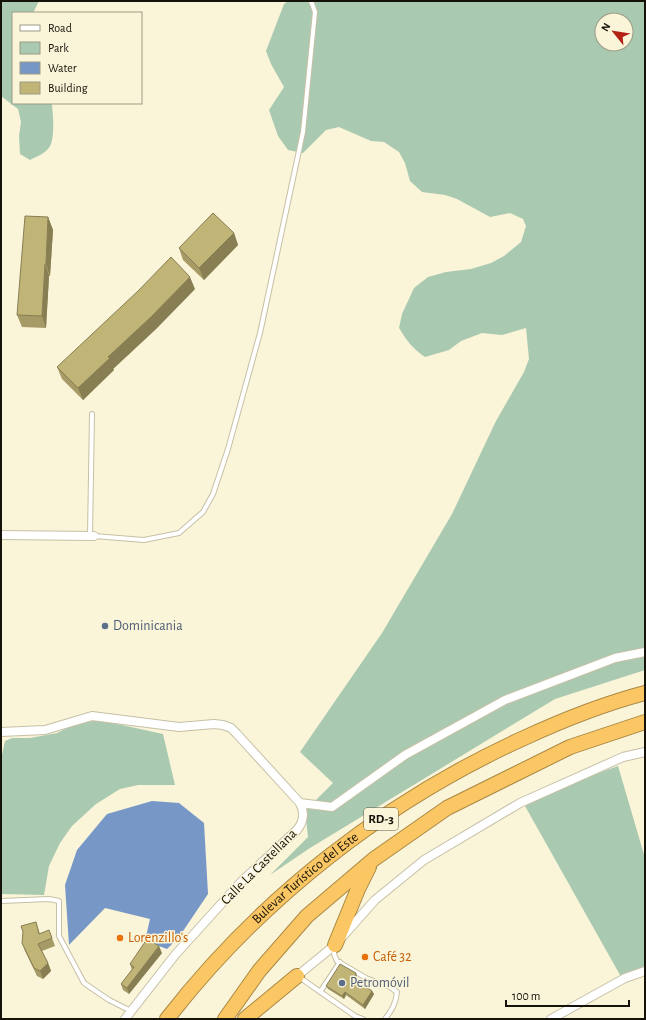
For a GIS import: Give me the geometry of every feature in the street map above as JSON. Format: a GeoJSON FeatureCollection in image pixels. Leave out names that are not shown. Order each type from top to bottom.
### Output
{"type":"FeatureCollection","features":[{"type":"Feature","properties":{"kind":"highway"},"geometry":{"type":"LineString","coordinates":[[601,706],[620,694],[645,684]]}},
{"type":"Feature","properties":{"kind":"highway","name":"Bulevar Turístico del Este"},"geometry":{"type":"LineString","coordinates":[[167,1019],[206,972],[247,929],[293,886],[375,823],[435,783],[498,750],[561,721],[601,706],[645,693]]}},
{"type":"Feature","properties":{"kind":"highway","name":"Bulevar Turístico del Este"},"geometry":{"type":"LineString","coordinates":[[224,1019],[259,971],[308,916],[374,859],[447,808],[570,747],[645,722]]}},
{"type":"Feature","properties":{"kind":"highway"},"geometry":{"type":"LineString","coordinates":[[335,945],[358,889],[374,859]]}},
{"type":"Feature","properties":{"kind":"highway"},"geometry":{"type":"LineString","coordinates":[[245,1019],[297,976]]}},
{"type":"Feature","properties":{"kind":"street"},"geometry":{"type":"LineString","coordinates":[[1,535],[92,536]]}},
{"type":"Feature","properties":{"kind":"street"},"geometry":{"type":"LineString","coordinates":[[1,733],[45,730],[92,716],[179,728],[214,724],[223,725],[231,728],[237,734],[300,803],[332,807],[405,755],[505,700],[615,658],[645,652]]}},
{"type":"Feature","properties":{"kind":"street"},"geometry":{"type":"LineString","coordinates":[[297,976],[335,945],[375,900],[424,860],[520,803],[623,757],[645,752]]}},
{"type":"Feature","properties":{"kind":"street","name":"Calle La Castellana"},"geometry":{"type":"LineString","coordinates":[[125,1019],[175,955],[241,882],[297,830],[301,825],[304,814],[300,803]]}},
{"type":"Feature","properties":{"kind":"street"},"geometry":{"type":"LineString","coordinates":[[551,1019],[625,978],[645,972]]}},
{"type":"Feature","properties":{"kind":"lane"},"geometry":{"type":"LineString","coordinates":[[92,414],[92,536],[144,540],[179,533],[203,512],[213,494],[228,449],[260,332],[303,132],[316,12],[310,1]]}},
{"type":"Feature","properties":{"kind":"lane"},"geometry":{"type":"LineString","coordinates":[[1,902],[49,899],[58,900],[59,936],[84,983],[110,1000],[131,1011]]}},
{"type":"Feature","properties":{"kind":"lane"},"geometry":{"type":"LineString","coordinates":[[335,945],[334,954],[337,961],[366,978],[390,987],[397,992],[396,1001],[392,1010],[385,1019]]}},
{"type":"Feature","properties":{"kind":"lane"},"geometry":{"type":"LineString","coordinates":[[320,992],[340,962]]}},
{"type":"Feature","properties":{"kind":"lane"},"geometry":{"type":"LineString","coordinates":[[297,976],[355,1016],[363,1019]]}},
{"type":"Feature","properties":{"kind":"green space"},"geometry":{"type":"Polygon","coordinates":[[[1,1],[39,1],[34,12],[12,12],[12,104],[52,104],[53,136],[50,147],[44,153],[30,160],[20,154],[19,136],[21,122],[18,109],[1,96],[1,1]]]}},
{"type":"Feature","properties":{"kind":"green space"},"geometry":{"type":"Polygon","coordinates":[[[288,1],[645,1],[645,670],[555,699],[310,848],[270,875],[308,837],[305,811],[333,783],[300,752],[382,633],[452,514],[496,421],[524,372],[529,359],[526,328],[502,335],[482,333],[461,341],[449,350],[425,357],[413,347],[399,328],[402,314],[414,288],[428,277],[446,272],[471,269],[491,263],[504,256],[521,242],[526,226],[523,219],[510,213],[490,217],[457,199],[445,195],[422,192],[410,181],[405,163],[399,152],[384,142],[371,141],[339,127],[326,130],[303,153],[288,150],[278,136],[269,110],[284,87],[271,64],[266,51],[284,4],[288,1]]]}},
{"type":"Feature","properties":{"kind":"green space"},"geometry":{"type":"Polygon","coordinates":[[[99,720],[163,734],[175,785],[138,785],[120,789],[96,804],[72,826],[60,843],[49,866],[44,895],[1,894],[1,759],[5,741],[12,738],[30,738],[57,733],[75,724],[99,720]]]}},
{"type":"Feature","properties":{"kind":"green space"},"geometry":{"type":"Polygon","coordinates":[[[618,766],[645,858],[645,966],[620,975],[525,806],[571,784],[618,766]]]}},
{"type":"Feature","properties":{"kind":"water"},"geometry":{"type":"Polygon","coordinates":[[[152,801],[179,803],[204,823],[208,894],[179,937],[167,949],[145,941],[150,919],[105,908],[69,945],[65,885],[77,850],[107,814],[152,801]]]}},
{"type":"Feature","properties":{"kind":"building"},"geometry":{"type":"Polygon","coordinates":[[[213,213],[234,233],[199,268],[179,248],[213,213]]]}},
{"type":"Feature","properties":{"kind":"building"},"geometry":{"type":"Polygon","coordinates":[[[25,216],[48,217],[42,316],[17,315],[25,216]]]}},
{"type":"Feature","properties":{"kind":"building"},"geometry":{"type":"Polygon","coordinates":[[[171,257],[190,277],[151,317],[108,357],[110,358],[78,388],[57,367],[138,291],[171,257]]]}},
{"type":"Feature","properties":{"kind":"building"},"geometry":{"type":"Polygon","coordinates":[[[36,922],[39,934],[49,930],[52,938],[38,944],[48,963],[40,971],[34,968],[22,943],[23,932],[21,926],[36,922]]]}},
{"type":"Feature","properties":{"kind":"building"},"geometry":{"type":"Polygon","coordinates":[[[147,939],[159,946],[127,988],[121,984],[134,967],[130,964],[147,939]]]}},
{"type":"Feature","properties":{"kind":"building"},"geometry":{"type":"Polygon","coordinates":[[[340,964],[356,973],[354,977],[367,985],[366,987],[372,991],[363,1005],[345,992],[342,996],[326,986],[340,964]]]}},
{"type":"Feature","properties":{"kind":"place","name":"Dominicania"},"geometry":{"type":"Point","coordinates":[105,626]}},
{"type":"Feature","properties":{"kind":"place","name":"Lorenzillo's"},"geometry":{"type":"Point","coordinates":[120,938]}},
{"type":"Feature","properties":{"kind":"place","name":"Café 32"},"geometry":{"type":"Point","coordinates":[365,957]}},
{"type":"Feature","properties":{"kind":"place","name":"Petromóvil"},"geometry":{"type":"Point","coordinates":[342,983]}}]}
